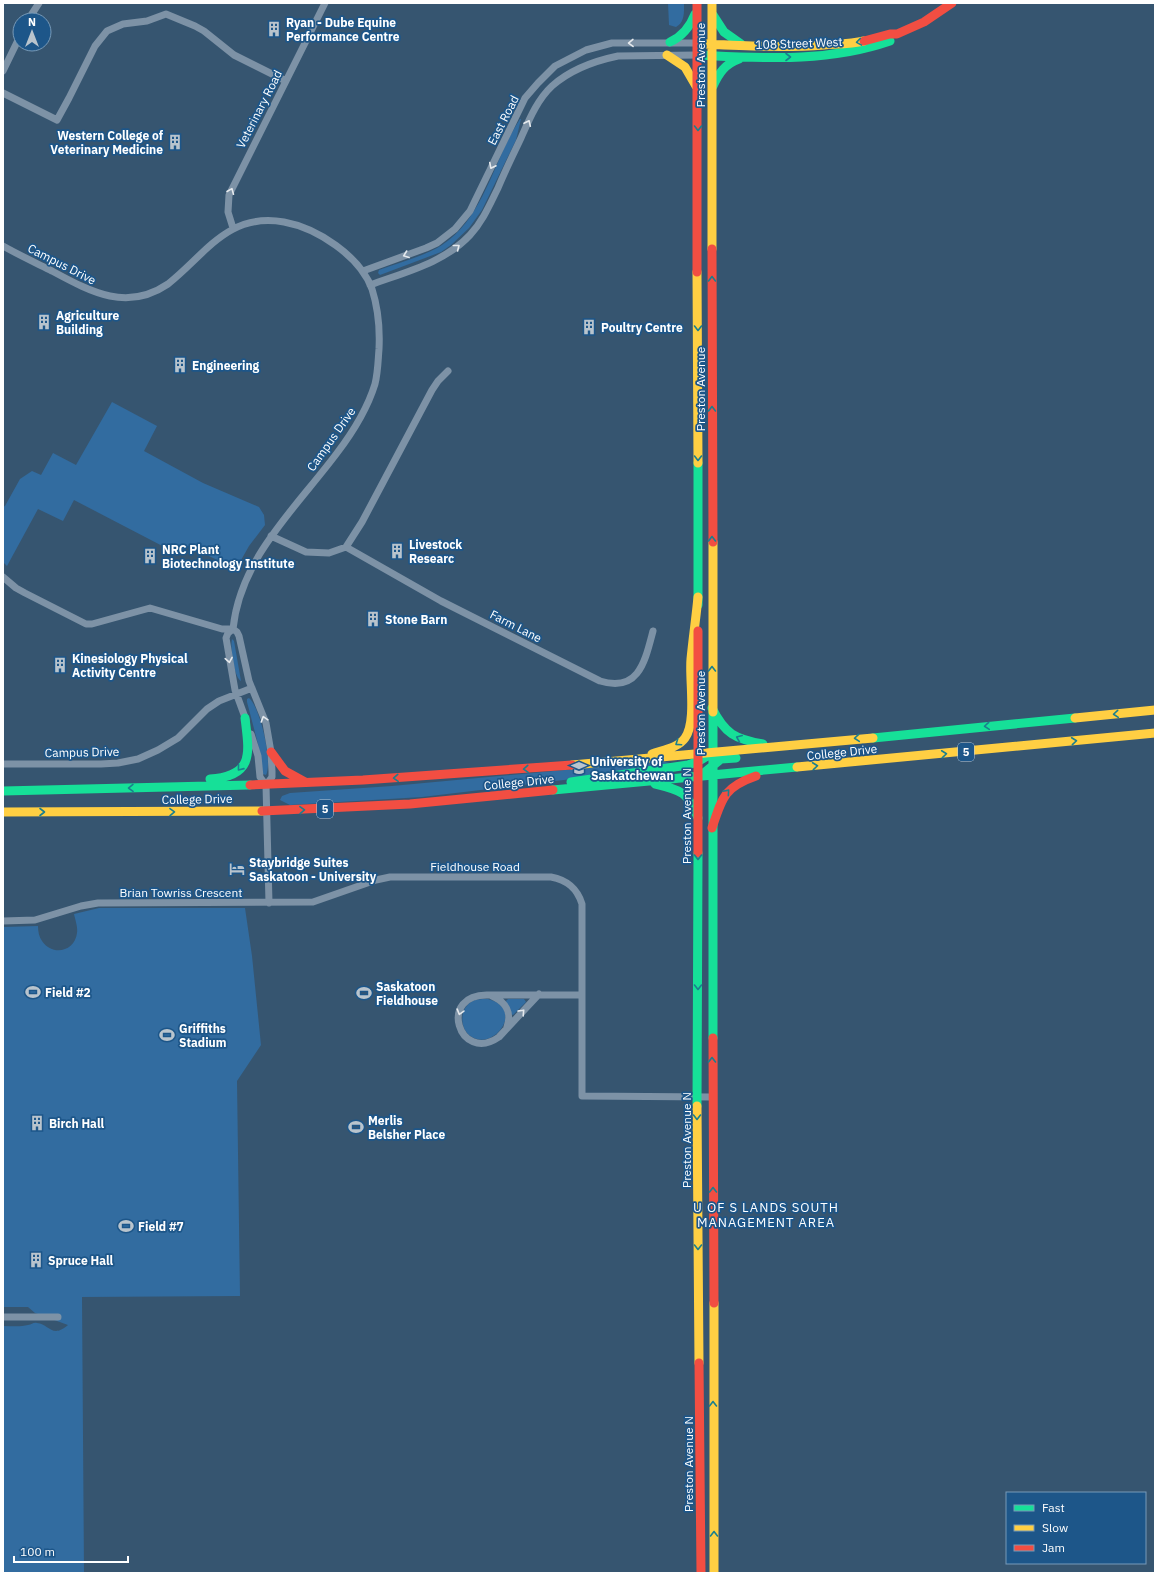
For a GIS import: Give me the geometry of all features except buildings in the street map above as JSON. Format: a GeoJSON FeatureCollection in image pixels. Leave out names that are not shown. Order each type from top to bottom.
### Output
{"type":"FeatureCollection","features":[{"type":"Feature","properties":{"kind":"main road","name":"Preston Avenue"},"geometry":{"type":"LineString","coordinates":[[712,3],[712,776]]}},
{"type":"Feature","properties":{"kind":"main road","name":"108 Street West"},"geometry":{"type":"LineString","coordinates":[[697,43],[745,46],[842,44],[868,41],[890,34],[897,34],[924,22],[952,3]]}},
{"type":"Feature","properties":{"kind":"main road","name":"Preston Avenue"},"geometry":{"type":"LineString","coordinates":[[698,6],[699,758]]}},
{"type":"Feature","properties":{"kind":"main road"},"geometry":{"type":"LineString","coordinates":[[670,42],[682,36],[688,30],[698,6]]}},
{"type":"Feature","properties":{"kind":"main road"},"geometry":{"type":"LineString","coordinates":[[712,13],[717,24],[724,33],[731,39],[745,46]]}},
{"type":"Feature","properties":{"kind":"main road","name":"108 Street West"},"geometry":{"type":"LineString","coordinates":[[698,55],[811,57],[840,54],[856,52],[885,43],[894,39],[897,34]]}},
{"type":"Feature","properties":{"kind":"main road"},"geometry":{"type":"LineString","coordinates":[[667,55],[684,66],[691,75],[698,89]]}},
{"type":"Feature","properties":{"kind":"main road"},"geometry":{"type":"LineString","coordinates":[[712,88],[716,77],[728,62],[749,57]]}},
{"type":"Feature","properties":{"kind":"main road"},"geometry":{"type":"LineString","coordinates":[[634,760],[676,745],[687,735],[691,716],[691,660],[698,597]]}},
{"type":"Feature","properties":{"kind":"main road"},"geometry":{"type":"LineString","coordinates":[[712,708],[720,725],[727,732],[746,741],[777,746]]}},
{"type":"Feature","properties":{"kind":"main road","name":"College Drive"},"geometry":{"type":"LineString","coordinates":[[712,753],[1155,710]]}},
{"type":"Feature","properties":{"kind":"main road"},"geometry":{"type":"LineString","coordinates":[[170,787],[195,780],[222,779],[236,773],[248,758],[249,754],[245,718]]}},
{"type":"Feature","properties":{"kind":"main road","name":"College Drive"},"geometry":{"type":"LineString","coordinates":[[3,812],[267,810],[410,804],[1155,733]]}},
{"type":"Feature","properties":{"kind":"main road"},"geometry":{"type":"LineString","coordinates":[[699,777],[712,765],[721,760],[779,752],[840,740]]}},
{"type":"Feature","properties":{"kind":"main road"},"geometry":{"type":"LineString","coordinates":[[271,752],[279,766],[286,774],[307,783]]}},
{"type":"Feature","properties":{"kind":"main road"},"geometry":{"type":"LineString","coordinates":[[410,804],[432,798],[546,785],[682,766],[712,753]]}},
{"type":"Feature","properties":{"kind":"main road","name":"College Drive"},"geometry":{"type":"LineString","coordinates":[[3,791],[266,785],[551,768],[634,760],[699,758]]}},
{"type":"Feature","properties":{"kind":"main road","name":"Preston Avenue N"},"geometry":{"type":"LineString","coordinates":[[699,758],[697,1097],[701,1573]]}},
{"type":"Feature","properties":{"kind":"main road"},"geometry":{"type":"LineString","coordinates":[[712,828],[720,802],[725,793],[732,786],[745,779],[776,770]]}},
{"type":"Feature","properties":{"kind":"main road"},"geometry":{"type":"LineString","coordinates":[[712,776],[714,1573]]}},
{"type":"Feature","properties":{"kind":"main road"},"geometry":{"type":"LineString","coordinates":[[645,782],[677,789],[686,794],[694,805],[698,818]]}},
{"type":"Feature","properties":{"kind":"street"},"geometry":{"type":"LineString","coordinates":[[33,12],[39,3]]}},
{"type":"Feature","properties":{"kind":"street","name":"Veterinary Road"},"geometry":{"type":"LineString","coordinates":[[233,228],[228,212],[229,195],[325,3]]}},
{"type":"Feature","properties":{"kind":"street"},"geometry":{"type":"LineString","coordinates":[[3,93],[57,120],[95,46],[107,31],[123,24],[147,21],[166,14],[204,31],[234,55],[286,81]]}},
{"type":"Feature","properties":{"kind":"street","name":"East Road"},"geometry":{"type":"LineString","coordinates":[[363,271],[437,243],[455,229],[470,211],[526,98],[555,66],[577,54],[612,43],[697,43]]}},
{"type":"Feature","properties":{"kind":"street"},"geometry":{"type":"LineString","coordinates":[[3,71],[12,52]]}},
{"type":"Feature","properties":{"kind":"street","name":"East Road"},"geometry":{"type":"LineString","coordinates":[[370,284],[437,259],[454,249],[470,234],[487,210],[533,110],[551,87],[558,81],[578,69],[606,58],[624,56],[698,55]]}},
{"type":"Feature","properties":{"kind":"street","name":"Campus Drive"},"geometry":{"type":"LineString","coordinates":[[3,246],[91,292],[112,297],[133,298],[161,289],[220,236],[233,228],[255,221],[268,220],[289,223],[307,230],[334,244],[363,271],[370,284],[376,307],[379,340],[377,374],[367,405],[349,436],[308,491],[271,536],[254,563],[248,575],[234,619],[233,629],[228,633],[226,638],[236,693],[256,749],[260,777],[266,785],[267,810]]}},
{"type":"Feature","properties":{"kind":"street"},"geometry":{"type":"LineString","coordinates":[[271,536],[306,552],[329,553],[346,547],[362,522],[432,390],[438,381],[448,371]]}},
{"type":"Feature","properties":{"kind":"street","name":"Farm Lane"},"geometry":{"type":"LineString","coordinates":[[346,547],[441,601],[600,681],[609,684],[618,685],[632,680],[638,673],[642,667],[653,631]]}},
{"type":"Feature","properties":{"kind":"street"},"geometry":{"type":"LineString","coordinates":[[3,576],[16,588],[86,624],[92,624],[150,608],[215,627],[233,629]]}},
{"type":"Feature","properties":{"kind":"street","name":"Campus Drive"},"geometry":{"type":"LineString","coordinates":[[233,629],[239,636],[244,662],[252,688],[265,719],[271,752],[272,777],[266,785]]}},
{"type":"Feature","properties":{"kind":"street","name":"Campus Drive"},"geometry":{"type":"LineString","coordinates":[[3,764],[107,764],[123,763],[138,759],[168,745],[185,732],[213,704],[236,693],[252,688]]}},
{"type":"Feature","properties":{"kind":"street"},"geometry":{"type":"LineString","coordinates":[[267,810],[269,903]]}},
{"type":"Feature","properties":{"kind":"street","name":"Fieldhouse Road"},"geometry":{"type":"LineString","coordinates":[[269,903],[306,903],[320,901],[376,880],[390,878],[551,877],[564,880],[578,893],[582,904],[582,1096],[712,1097]]}},
{"type":"Feature","properties":{"kind":"street","name":"Brian Towriss Crescent"},"geometry":{"type":"LineString","coordinates":[[3,921],[35,920],[81,906],[98,903],[269,903]]}},
{"type":"Feature","properties":{"kind":"street"},"geometry":{"type":"LineString","coordinates":[[539,994],[493,1041],[477,1043],[466,1038],[460,1029],[458,1016],[462,1004],[474,996],[539,994],[581,995]]}},
{"type":"Feature","properties":{"kind":"street"},"geometry":{"type":"LineString","coordinates":[[490,995],[502,1002],[508,1011],[509,1021],[505,1030]]}},
{"type":"Feature","properties":{"kind":"street"},"geometry":{"type":"LineString","coordinates":[[3,1317],[58,1317]]}},
{"type":"Feature","properties":{"kind":"shaded area"},"geometry":{"type":"Polygon","coordinates":[[[668,3],[684,3],[682,20],[676,27],[669,25],[668,3]]]}},
{"type":"Feature","properties":{"kind":"shaded area"},"geometry":{"type":"Polygon","coordinates":[[[520,119],[516,140],[482,210],[469,228],[441,252],[380,275],[378,273],[379,270],[427,253],[442,245],[457,233],[469,219],[478,204],[502,152],[520,119]]]}},
{"type":"Feature","properties":{"kind":"shaded area"},"geometry":{"type":"Polygon","coordinates":[[[112,402],[157,426],[144,451],[203,483],[259,507],[264,515],[265,525],[249,546],[236,569],[188,546],[172,551],[74,500],[63,521],[38,509],[7,566],[3,562],[3,507],[20,479],[32,471],[41,475],[53,453],[76,465],[112,402]]]}},
{"type":"Feature","properties":{"kind":"shaded area"},"geometry":{"type":"Polygon","coordinates":[[[232,639],[234,641],[241,681],[236,674],[233,662],[232,639]]]}},
{"type":"Feature","properties":{"kind":"shaded area"},"geometry":{"type":"Polygon","coordinates":[[[249,698],[257,712],[267,747],[268,768],[266,775],[263,774],[262,770],[258,744],[247,702],[247,699],[249,698]]]}},
{"type":"Feature","properties":{"kind":"shaded area"},"geometry":{"type":"Polygon","coordinates":[[[662,761],[680,766],[422,797],[290,805],[280,800],[282,796],[290,793],[392,786],[662,761]]]}},
{"type":"Feature","properties":{"kind":"shaded area"},"geometry":{"type":"Polygon","coordinates":[[[99,908],[245,908],[252,956],[261,1045],[237,1081],[240,1296],[82,1297],[84,1573],[3,1573],[3,1326],[22,1326],[36,1323],[41,1324],[51,1330],[58,1331],[68,1325],[35,1313],[28,1307],[3,1307],[3,927],[38,926],[40,938],[47,946],[52,949],[63,950],[72,944],[77,933],[74,914],[99,908]]]}},
{"type":"Feature","properties":{"kind":"shaded area"},"geometry":{"type":"Polygon","coordinates":[[[478,999],[488,999],[499,1004],[505,1012],[505,1020],[502,1028],[495,1035],[487,1039],[478,1039],[469,1035],[466,1031],[462,1022],[463,1012],[465,1008],[473,1001],[478,999]]]}},
{"type":"Feature","properties":{"kind":"shaded area"},"geometry":{"type":"Polygon","coordinates":[[[508,999],[524,999],[526,1002],[513,1015],[511,1014],[506,1001],[508,999]]]}},
{"type":"Feature","properties":{"kind":"traffic: fast"},"geometry":{"type":"LineString","coordinates":[[670,42],[686,31],[695,14]]}},
{"type":"Feature","properties":{"kind":"traffic: fast"},"geometry":{"type":"LineString","coordinates":[[713,15],[724,32],[741,44]]}},
{"type":"Feature","properties":{"kind":"traffic: fast"},"geometry":{"type":"LineString","coordinates":[[697,55],[770,58],[818,56],[842,53],[890,41]]}},
{"type":"Feature","properties":{"kind":"traffic: fast"},"geometry":{"type":"LineString","coordinates":[[713,86],[723,70],[739,59]]}},
{"type":"Feature","properties":{"kind":"traffic: fast"},"geometry":{"type":"LineString","coordinates":[[698,463],[698,605]]}},
{"type":"Feature","properties":{"kind":"traffic: fast"},"geometry":{"type":"LineString","coordinates":[[712,708],[722,724],[732,734],[745,740],[763,744]]}},
{"type":"Feature","properties":{"kind":"traffic: fast"},"geometry":{"type":"LineString","coordinates":[[713,712],[713,1038]]}},
{"type":"Feature","properties":{"kind":"traffic: fast"},"geometry":{"type":"LineString","coordinates":[[210,779],[225,777],[235,773],[242,767],[246,760],[248,751],[245,718]]}},
{"type":"Feature","properties":{"kind":"traffic: fast"},"geometry":{"type":"LineString","coordinates":[[873,738],[1075,718]]}},
{"type":"Feature","properties":{"kind":"traffic: fast"},"geometry":{"type":"LineString","coordinates":[[571,782],[688,765],[709,755]]}},
{"type":"Feature","properties":{"kind":"traffic: fast"},"geometry":{"type":"LineString","coordinates":[[699,777],[721,759],[736,758]]}},
{"type":"Feature","properties":{"kind":"traffic: fast"},"geometry":{"type":"LineString","coordinates":[[553,790],[797,767]]}},
{"type":"Feature","properties":{"kind":"traffic: fast"},"geometry":{"type":"LineString","coordinates":[[655,784],[671,788],[687,797],[695,809],[698,818]]}},
{"type":"Feature","properties":{"kind":"traffic: fast"},"geometry":{"type":"LineString","coordinates":[[3,791],[250,785]]}},
{"type":"Feature","properties":{"kind":"traffic: fast"},"geometry":{"type":"LineString","coordinates":[[697,1106],[698,853]]}},
{"type":"Feature","properties":{"kind":"traffic: slow"},"geometry":{"type":"LineString","coordinates":[[712,3],[712,249]]}},
{"type":"Feature","properties":{"kind":"traffic: slow"},"geometry":{"type":"LineString","coordinates":[[706,44],[795,46],[844,44],[864,41]]}},
{"type":"Feature","properties":{"kind":"traffic: slow"},"geometry":{"type":"LineString","coordinates":[[667,55],[685,67],[696,86]]}},
{"type":"Feature","properties":{"kind":"traffic: slow"},"geometry":{"type":"LineString","coordinates":[[697,272],[698,463]]}},
{"type":"Feature","properties":{"kind":"traffic: slow"},"geometry":{"type":"LineString","coordinates":[[713,542],[713,712]]}},
{"type":"Feature","properties":{"kind":"traffic: slow"},"geometry":{"type":"LineString","coordinates":[[652,754],[678,744],[685,738],[689,731],[692,711],[691,659],[698,597]]}},
{"type":"Feature","properties":{"kind":"traffic: slow"},"geometry":{"type":"LineString","coordinates":[[1075,718],[1155,710]]}},
{"type":"Feature","properties":{"kind":"traffic: slow"},"geometry":{"type":"LineString","coordinates":[[797,767],[1155,733]]}},
{"type":"Feature","properties":{"kind":"traffic: slow"},"geometry":{"type":"LineString","coordinates":[[572,765],[873,738]]}},
{"type":"Feature","properties":{"kind":"traffic: slow"},"geometry":{"type":"LineString","coordinates":[[3,812],[262,811]]}},
{"type":"Feature","properties":{"kind":"traffic: slow"},"geometry":{"type":"LineString","coordinates":[[697,1106],[699,1363]]}},
{"type":"Feature","properties":{"kind":"traffic: slow"},"geometry":{"type":"LineString","coordinates":[[714,1303],[714,1573]]}},
{"type":"Feature","properties":{"kind":"traffic: jam"},"geometry":{"type":"LineString","coordinates":[[697,3],[697,272]]}},
{"type":"Feature","properties":{"kind":"traffic: jam"},"geometry":{"type":"LineString","coordinates":[[864,41],[890,34],[897,34],[924,22],[952,3]]}},
{"type":"Feature","properties":{"kind":"traffic: jam"},"geometry":{"type":"LineString","coordinates":[[712,249],[713,542]]}},
{"type":"Feature","properties":{"kind":"traffic: jam"},"geometry":{"type":"LineString","coordinates":[[698,631],[698,853]]}},
{"type":"Feature","properties":{"kind":"traffic: jam"},"geometry":{"type":"LineString","coordinates":[[271,752],[285,771],[305,782]]}},
{"type":"Feature","properties":{"kind":"traffic: jam"},"geometry":{"type":"LineString","coordinates":[[250,785],[363,780],[572,765]]}},
{"type":"Feature","properties":{"kind":"traffic: jam"},"geometry":{"type":"LineString","coordinates":[[712,828],[722,801],[731,789],[745,780],[756,776]]}},
{"type":"Feature","properties":{"kind":"traffic: jam"},"geometry":{"type":"LineString","coordinates":[[262,811],[410,804],[553,790]]}},
{"type":"Feature","properties":{"kind":"traffic: jam"},"geometry":{"type":"LineString","coordinates":[[713,1038],[714,1303]]}},
{"type":"Feature","properties":{"kind":"traffic: jam"},"geometry":{"type":"LineString","coordinates":[[699,1363],[701,1573]]}},
{"type":"Feature","properties":{"kind":"place","name":"Ryan - Dube Equine Performance Centre"},"geometry":{"type":"Point","coordinates":[274,29]}},
{"type":"Feature","properties":{"kind":"place","name":"Western College of Veterinary Medicine"},"geometry":{"type":"Point","coordinates":[175,142]}},
{"type":"Feature","properties":{"kind":"place","name":"Agriculture Building"},"geometry":{"type":"Point","coordinates":[44,322]}},
{"type":"Feature","properties":{"kind":"place","name":"Poultry Centre"},"geometry":{"type":"Point","coordinates":[589,327]}},
{"type":"Feature","properties":{"kind":"place","name":"Engineering"},"geometry":{"type":"Point","coordinates":[180,365]}},
{"type":"Feature","properties":{"kind":"place","name":"Livestock Researc"},"geometry":{"type":"Point","coordinates":[397,551]}},
{"type":"Feature","properties":{"kind":"place","name":"NRC Plant Biotechnology Institute"},"geometry":{"type":"Point","coordinates":[150,556]}},
{"type":"Feature","properties":{"kind":"place","name":"Stone Barn"},"geometry":{"type":"Point","coordinates":[373,619]}},
{"type":"Feature","properties":{"kind":"place","name":"Kinesiology Physical Activity Centre"},"geometry":{"type":"Point","coordinates":[60,665]}},
{"type":"Feature","properties":{"kind":"place","name":"University of Saskatchewan"},"geometry":{"type":"Point","coordinates":[579,768]}},
{"type":"Feature","properties":{"kind":"place","name":"Staybridge Suites Saskatoon - University"},"geometry":{"type":"Point","coordinates":[237,869]}},
{"type":"Feature","properties":{"kind":"place","name":"Field #2"},"geometry":{"type":"Point","coordinates":[33,992]}},
{"type":"Feature","properties":{"kind":"place","name":"Saskatoon Fieldhouse"},"geometry":{"type":"Point","coordinates":[364,993]}},
{"type":"Feature","properties":{"kind":"place","name":"Griffiths Stadium"},"geometry":{"type":"Point","coordinates":[167,1035]}},
{"type":"Feature","properties":{"kind":"place","name":"Birch Hall"},"geometry":{"type":"Point","coordinates":[37,1123]}},
{"type":"Feature","properties":{"kind":"place","name":"Merlis Belsher Place"},"geometry":{"type":"Point","coordinates":[356,1127]}},
{"type":"Feature","properties":{"kind":"place","name":"Field #7"},"geometry":{"type":"Point","coordinates":[126,1226]}},
{"type":"Feature","properties":{"kind":"place","name":"Spruce Hall"},"geometry":{"type":"Point","coordinates":[36,1260]}},
{"type":"Feature","properties":{"kind":"district","name":"U OF S LANDS SOUTH MANAGEMENT AREA"},"geometry":{"type":"Point","coordinates":[766,1214]}}]}
